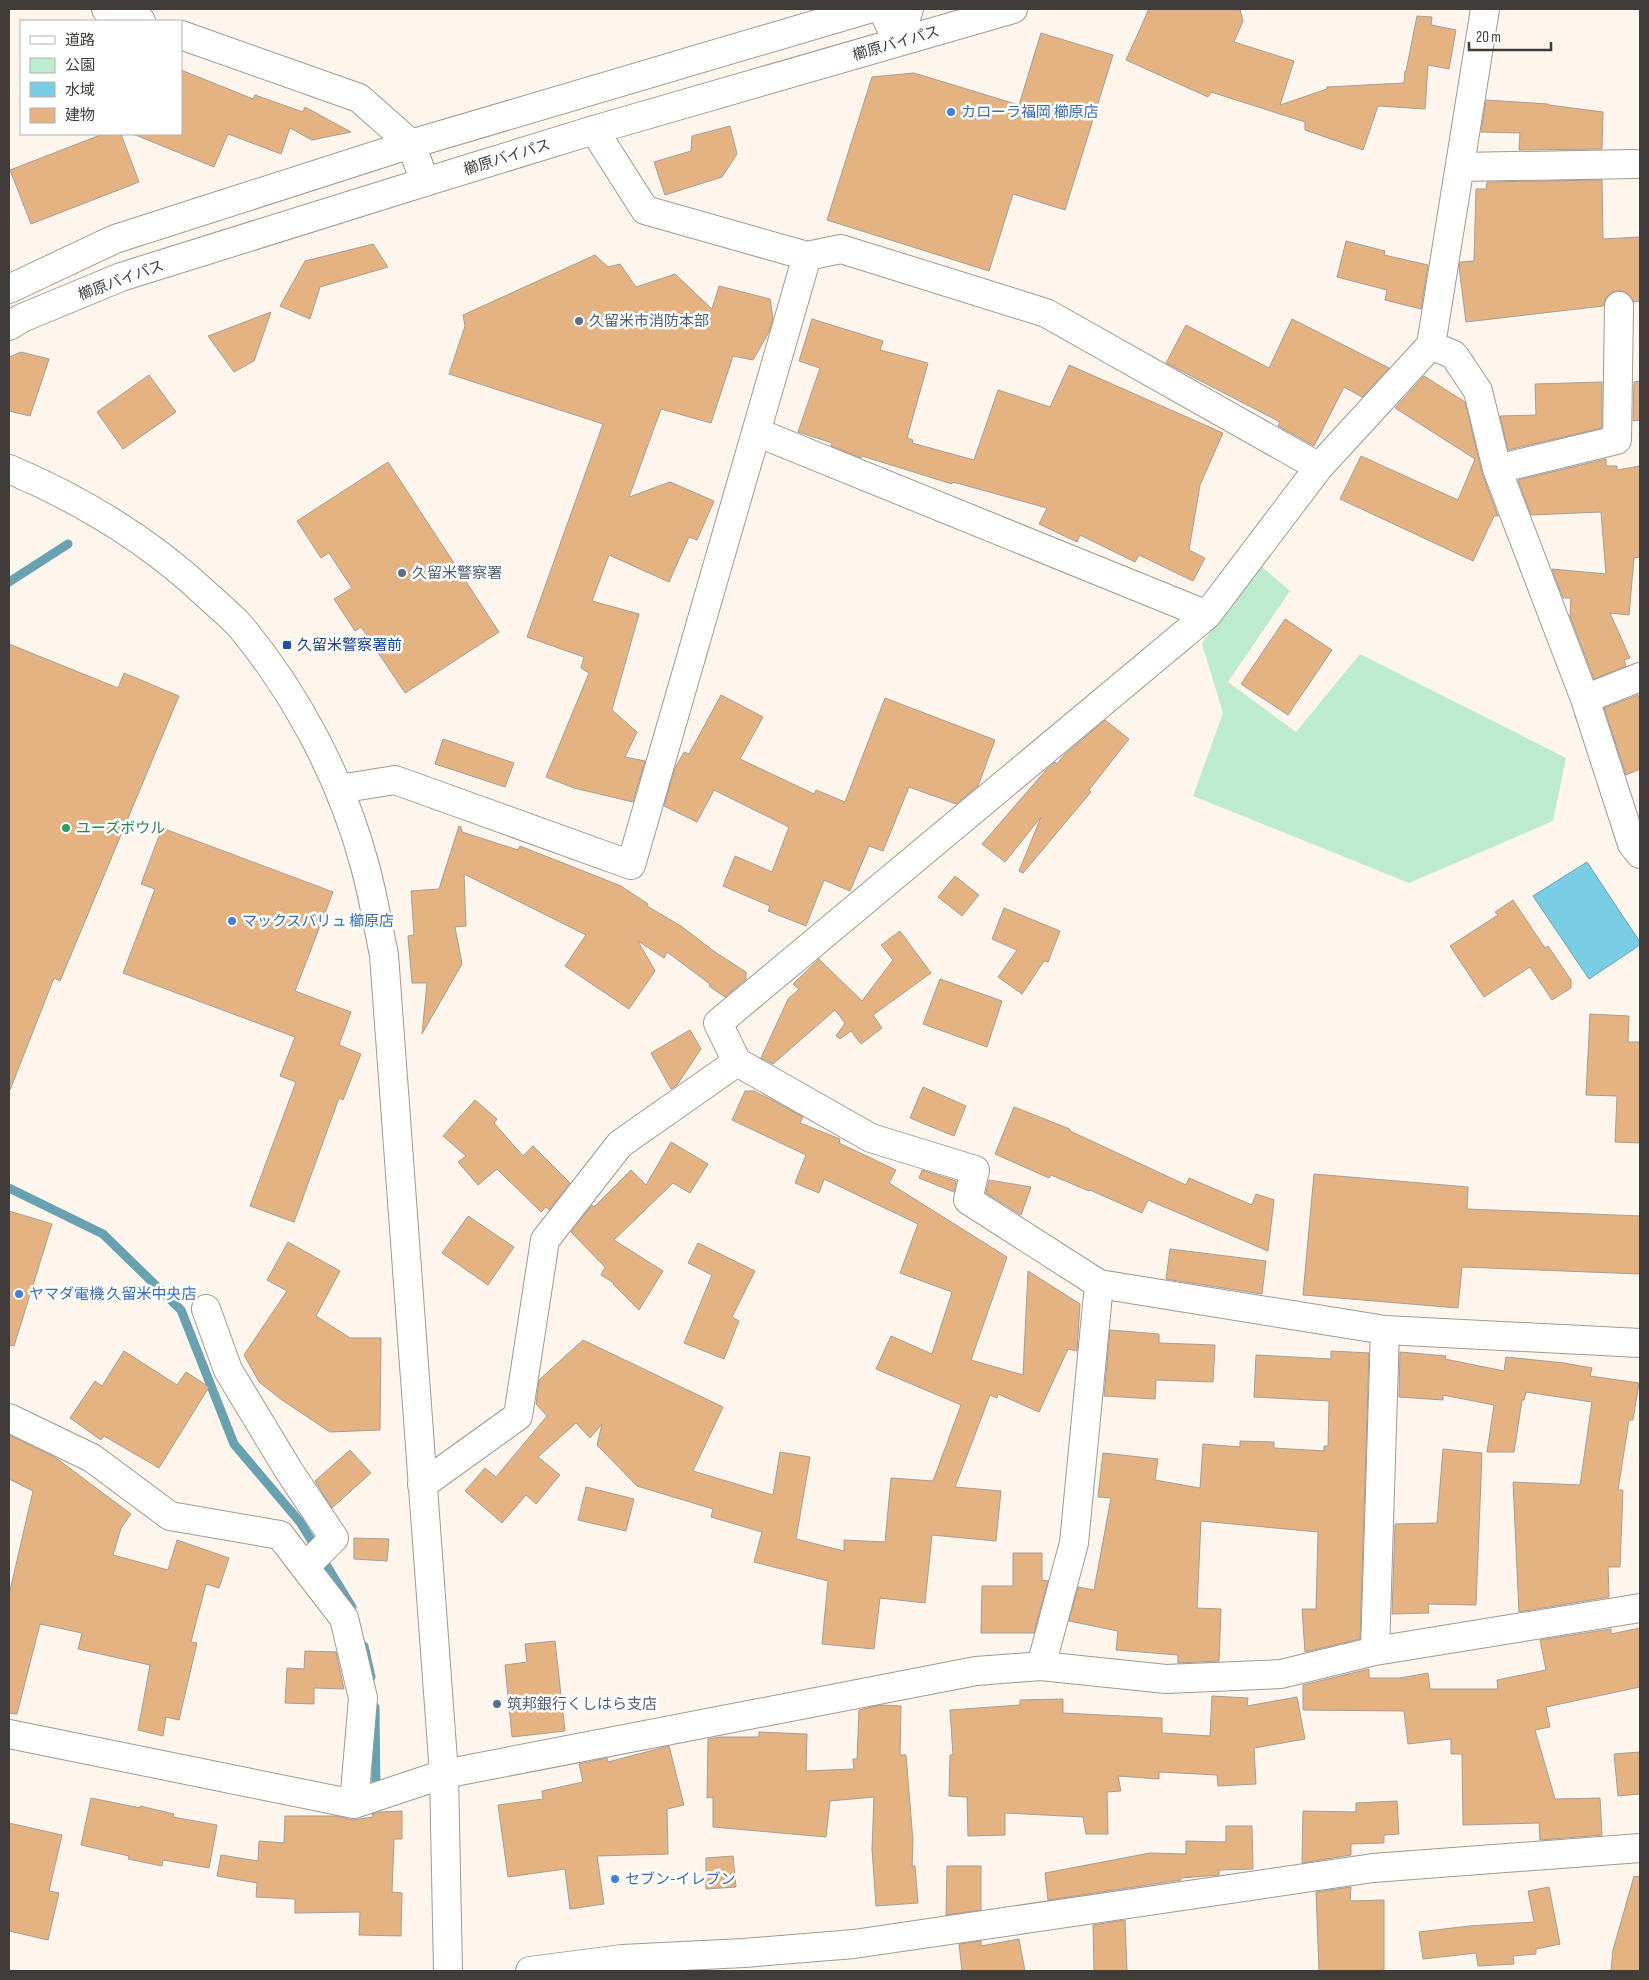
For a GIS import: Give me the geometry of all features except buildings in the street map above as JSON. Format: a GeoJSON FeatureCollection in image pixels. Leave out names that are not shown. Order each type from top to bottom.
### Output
{"type":"FeatureCollection","features":[{"type":"Feature","properties":{"kind":"street"},"geometry":{"type":"LineString","coordinates":[[106,9],[138,20]]}},
{"type":"Feature","properties":{"kind":"street"},"geometry":{"type":"LineString","coordinates":[[9,289],[116,239],[410,144],[868,9]]}},
{"type":"Feature","properties":{"kind":"street"},"geometry":{"type":"LineString","coordinates":[[882,9],[898,42]]}},
{"type":"Feature","properties":{"kind":"street"},"geometry":{"type":"LineString","coordinates":[[898,42],[909,9]]}},
{"type":"Feature","properties":{"kind":"street","name":"櫛原バイパス"},"geometry":{"type":"LineString","coordinates":[[9,326],[22,318],[121,277],[594,130],[1013,9]]}},
{"type":"Feature","properties":{"kind":"street"},"geometry":{"type":"LineString","coordinates":[[1485,9],[1431,345],[1319,468],[1208,615],[718,1023],[737,1062],[871,1138],[975,1170],[968,1200],[1099,1284],[1385,1330],[1640,1343]]}},
{"type":"Feature","properties":{"kind":"street"},"geometry":{"type":"LineString","coordinates":[[182,35],[359,98],[410,144],[425,182]]}},
{"type":"Feature","properties":{"kind":"street"},"geometry":{"type":"LineString","coordinates":[[594,130],[645,210],[807,256],[841,249],[1046,313],[1319,468]]}},
{"type":"Feature","properties":{"kind":"street"},"geometry":{"type":"LineString","coordinates":[[1460,167],[1636,164]]}},
{"type":"Feature","properties":{"kind":"street"},"geometry":{"type":"LineString","coordinates":[[339,789],[395,780],[631,866],[807,256]]}},
{"type":"Feature","properties":{"kind":"street"},"geometry":{"type":"LineString","coordinates":[[1497,469],[1617,440],[1619,306]]}},
{"type":"Feature","properties":{"kind":"street"},"geometry":{"type":"LineString","coordinates":[[1431,345],[1454,355],[1478,391],[1497,469],[1584,699],[1632,844],[1640,854]]}},
{"type":"Feature","properties":{"kind":"street"},"geometry":{"type":"LineString","coordinates":[[756,432],[1208,615]]}},
{"type":"Feature","properties":{"kind":"street"},"geometry":{"type":"LineString","coordinates":[[9,468],[62,492],[130,532],[183,572],[240,626],[293,698],[339,789],[365,866],[384,955],[444,1774],[448,1971]]}},
{"type":"Feature","properties":{"kind":"street"},"geometry":{"type":"LineString","coordinates":[[1584,699],[1640,677]]}},
{"type":"Feature","properties":{"kind":"street"},"geometry":{"type":"LineString","coordinates":[[422,1484],[518,1416],[545,1240],[620,1144],[737,1062]]}},
{"type":"Feature","properties":{"kind":"street"},"geometry":{"type":"LineString","coordinates":[[1041,1666],[1074,1543],[1099,1284]]}},
{"type":"Feature","properties":{"kind":"street"},"geometry":{"type":"LineString","coordinates":[[206,1309],[228,1370],[289,1471],[334,1538],[305,1567]]}},
{"type":"Feature","properties":{"kind":"street"},"geometry":{"type":"LineString","coordinates":[[1375,1651],[1385,1330]]}},
{"type":"Feature","properties":{"kind":"street"},"geometry":{"type":"LineString","coordinates":[[9,1418],[92,1458],[170,1516],[280,1535],[344,1618],[363,1698],[354,1804]]}},
{"type":"Feature","properties":{"kind":"street"},"geometry":{"type":"LineString","coordinates":[[9,1734],[354,1804],[444,1774],[976,1671],[1041,1666],[1166,1679],[1281,1674],[1375,1651],[1640,1608]]}},
{"type":"Feature","properties":{"kind":"street"},"geometry":{"type":"LineString","coordinates":[[530,1971],[622,1965],[854,1944],[1373,1868],[1640,1848]]}},
{"type":"Feature","properties":{"kind":"green space"},"geometry":{"type":"Polygon","coordinates":[[[1262,567],[1290,591],[1228,682],[1296,732],[1360,654],[1566,758],[1553,821],[1409,883],[1193,796],[1223,713],[1202,644],[1227,606],[1262,567]]]}},
{"type":"Feature","properties":{"kind":"water"},"geometry":{"type":"Polygon","coordinates":[[[1587,862],[1640,942],[1640,945],[1589,979],[1533,896],[1587,862]]]}},
{"type":"Feature","properties":{"kind":"waterway"},"geometry":{"type":"LineString","coordinates":[[9,582],[68,544]]}},
{"type":"Feature","properties":{"kind":"waterway"},"geometry":{"type":"LineString","coordinates":[[9,1188],[103,1234],[181,1310],[234,1444],[300,1522],[352,1607]]}},
{"type":"Feature","properties":{"kind":"waterway"},"geometry":{"type":"LineString","coordinates":[[364,1646],[371,1677]]}},
{"type":"Feature","properties":{"kind":"waterway"},"geometry":{"type":"LineString","coordinates":[[375,1707],[376,1794]]}},
{"type":"Feature","properties":{"kind":"place","name":"カローラ福岡 櫛原店"},"geometry":{"type":"Point","coordinates":[951,112]}},
{"type":"Feature","properties":{"kind":"place","name":"久留米市消防本部"},"geometry":{"type":"Point","coordinates":[579,321]}},
{"type":"Feature","properties":{"kind":"place","name":"久留米警察署"},"geometry":{"type":"Point","coordinates":[402,573]}},
{"type":"Feature","properties":{"kind":"place","name":"久留米警察署前"},"geometry":{"type":"Point","coordinates":[287,645]}},
{"type":"Feature","properties":{"kind":"place","name":"ユーズボウル"},"geometry":{"type":"Point","coordinates":[66,828]}},
{"type":"Feature","properties":{"kind":"place","name":"マックスバリュ 櫛原店"},"geometry":{"type":"Point","coordinates":[232,921]}},
{"type":"Feature","properties":{"kind":"place","name":"ヤマダ電機 久留米中央店"},"geometry":{"type":"Point","coordinates":[19,1294]}},
{"type":"Feature","properties":{"kind":"place","name":"筑邦銀行くしはら支店"},"geometry":{"type":"Point","coordinates":[497,1704]}},
{"type":"Feature","properties":{"kind":"place","name":"セブン-イレブン"},"geometry":{"type":"Point","coordinates":[615,1879]}}]}
